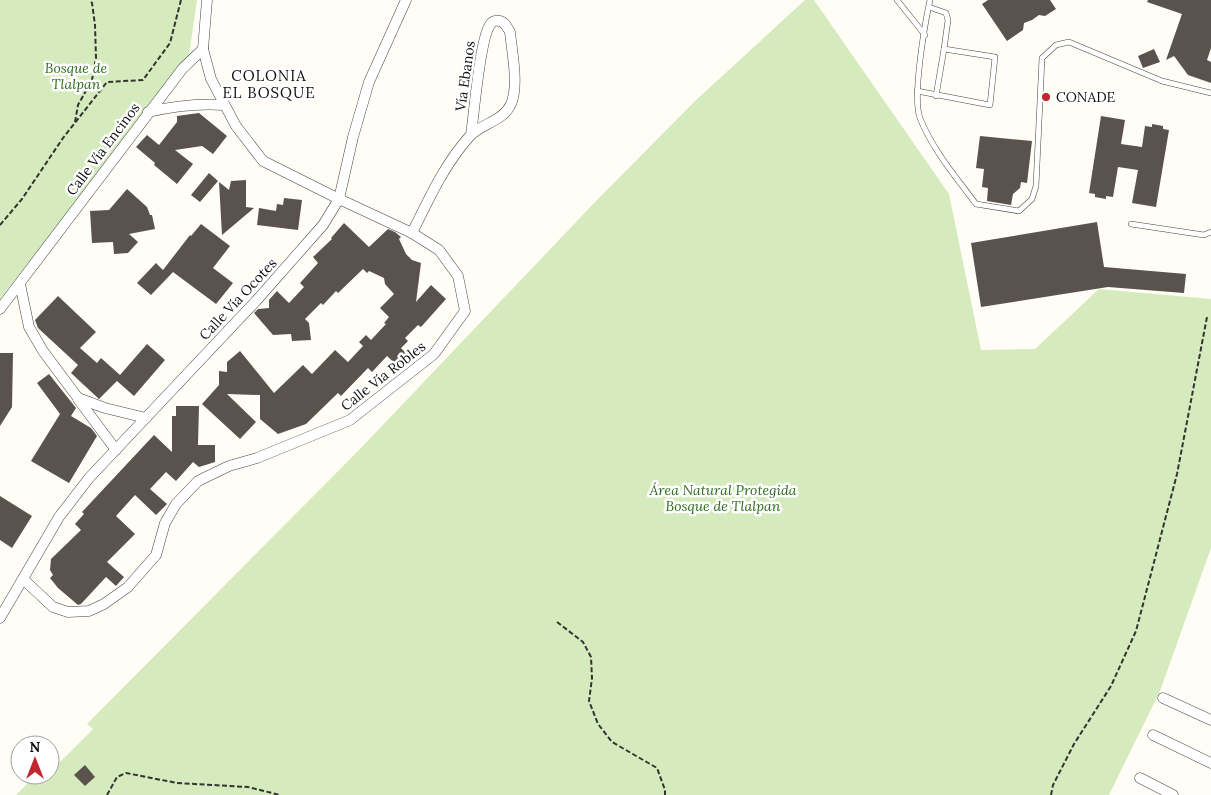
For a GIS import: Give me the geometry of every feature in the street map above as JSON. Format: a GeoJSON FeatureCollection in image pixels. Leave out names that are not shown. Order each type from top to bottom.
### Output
{"type":"FeatureCollection","features":[{"type":"Feature","properties":{"kind":"street"},"geometry":{"type":"LineString","coordinates":[[203,49],[207,0]]}},
{"type":"Feature","properties":{"kind":"street","name":"Calle Vía Ocotes"},"geometry":{"type":"LineString","coordinates":[[23,580],[59,517],[88,478],[256,301],[323,225],[339,199],[353,137],[369,82],[406,0]]}},
{"type":"Feature","properties":{"kind":"street","name":"Vía Ebanos"},"geometry":{"type":"LineString","coordinates":[[412,233],[441,174],[471,135],[502,117],[511,106],[515,91],[510,32],[507,25],[502,21],[490,23],[484,40],[471,135]]}},
{"type":"Feature","properties":{"kind":"street","name":"Calle Vía Robles"},"geometry":{"type":"LineString","coordinates":[[23,580],[54,607],[68,612],[89,611],[104,604],[128,587],[156,555],[165,523],[176,504],[198,482],[229,466],[281,449],[350,420],[434,354],[465,311],[458,276],[439,250],[412,233],[264,161],[236,126],[224,104],[211,79],[203,49]]}},
{"type":"Feature","properties":{"kind":"street","name":"Calle Vía Encinos"},"geometry":{"type":"LineString","coordinates":[[0,309],[148,112],[183,68],[203,49]]}},
{"type":"Feature","properties":{"kind":"street"},"geometry":{"type":"LineString","coordinates":[[148,112],[198,103],[224,104]]}},
{"type":"Feature","properties":{"kind":"street"},"geometry":{"type":"LineString","coordinates":[[20,284],[28,328],[116,450]]}},
{"type":"Feature","properties":{"kind":"street"},"geometry":{"type":"LineString","coordinates":[[78,398],[105,408],[146,418]]}},
{"type":"Feature","properties":{"kind":"street"},"geometry":{"type":"LineString","coordinates":[[0,618],[23,580]]}},
{"type":"Feature","properties":{"kind":"street"},"geometry":{"type":"LineString","coordinates":[[1163,698],[1211,720]]}},
{"type":"Feature","properties":{"kind":"street"},"geometry":{"type":"LineString","coordinates":[[1153,735],[1211,763]]}},
{"type":"Feature","properties":{"kind":"street"},"geometry":{"type":"LineString","coordinates":[[1140,778],[1173,795]]}},
{"type":"Feature","properties":{"kind":"lane"},"geometry":{"type":"LineString","coordinates":[[897,0],[925,35]]}},
{"type":"Feature","properties":{"kind":"lane"},"geometry":{"type":"LineString","coordinates":[[930,0],[917,91],[919,116],[931,140],[976,204],[1019,211],[1032,199],[1036,186],[1042,58],[1056,46],[1069,42],[1162,81],[1211,93]]}},
{"type":"Feature","properties":{"kind":"lane"},"geometry":{"type":"LineString","coordinates":[[929,7],[946,13],[948,20],[936,96]]}},
{"type":"Feature","properties":{"kind":"lane"},"geometry":{"type":"LineString","coordinates":[[917,91],[990,105],[995,57],[944,49]]}},
{"type":"Feature","properties":{"kind":"lane"},"geometry":{"type":"LineString","coordinates":[[1132,224],[1204,235],[1211,232]]}},
{"type":"Feature","properties":{"kind":"path"},"geometry":{"type":"LineString","coordinates":[[74,124],[78,106],[92,80],[96,58],[96,24],[90,0]]}},
{"type":"Feature","properties":{"kind":"path"},"geometry":{"type":"LineString","coordinates":[[0,224],[22,198],[74,124],[107,82],[144,80],[170,42],[181,0]]}},
{"type":"Feature","properties":{"kind":"path"},"geometry":{"type":"LineString","coordinates":[[1052,795],[1053,785],[1074,744],[1111,686],[1136,631],[1177,474],[1207,317]]}},
{"type":"Feature","properties":{"kind":"path"},"geometry":{"type":"LineString","coordinates":[[557,622],[583,642],[591,657],[592,678],[589,701],[598,724],[612,742],[657,768],[665,795]]}},
{"type":"Feature","properties":{"kind":"path"},"geometry":{"type":"LineString","coordinates":[[107,795],[117,777],[126,773],[177,783],[248,787],[280,795]]}},
{"type":"Feature","properties":{"kind":"green space","name":"Bosque de Tlalpan"},"geometry":{"type":"Polygon","coordinates":[[[0,0],[197,0],[189,55],[0,299],[0,0]]]}},
{"type":"Feature","properties":{"kind":"green space","name":"Área Natural Protegida Bosque de Tlalpan"},"geometry":{"type":"Polygon","coordinates":[[[805,0],[814,0],[949,194],[981,350],[1035,349],[1099,289],[1211,299],[1211,548],[1160,691],[1109,795],[16,795],[26,785],[60,785],[60,762],[93,729],[87,724],[360,449],[596,201],[695,101],[805,0]]]}},
{"type":"Feature","properties":{"kind":"building"},"geometry":{"type":"Polygon","coordinates":[[[988,0],[1050,0],[1056,9],[1045,16],[1039,15],[1024,23],[1023,30],[1007,41],[982,4],[988,0]]]}},
{"type":"Feature","properties":{"kind":"building"},"geometry":{"type":"Polygon","coordinates":[[[1148,0],[1211,0],[1211,48],[1207,60],[1211,62],[1211,83],[1188,75],[1174,56],[1166,60],[1182,14],[1147,2],[1148,0]]]}},
{"type":"Feature","properties":{"kind":"building"},"geometry":{"type":"Polygon","coordinates":[[[1154,49],[1160,62],[1143,68],[1138,56],[1154,49]]]}},
{"type":"Feature","properties":{"kind":"building"},"geometry":{"type":"Polygon","coordinates":[[[199,113],[227,136],[213,154],[202,146],[175,150],[193,164],[177,184],[136,147],[147,135],[159,145],[177,122],[177,116],[199,113]]]}},
{"type":"Feature","properties":{"kind":"building"},"geometry":{"type":"Polygon","coordinates":[[[1101,116],[1125,120],[1121,144],[1142,147],[1145,126],[1152,127],[1152,124],[1163,126],[1163,129],[1169,130],[1156,207],[1132,203],[1138,170],[1118,167],[1113,197],[1106,196],[1106,199],[1095,197],[1095,194],[1089,193],[1101,116]]]}},
{"type":"Feature","properties":{"kind":"building"},"geometry":{"type":"Polygon","coordinates":[[[980,136],[1032,141],[1027,183],[1021,182],[1020,188],[1013,194],[1011,205],[987,201],[988,188],[982,187],[984,169],[976,168],[980,136]]]}},
{"type":"Feature","properties":{"kind":"building"},"geometry":{"type":"Polygon","coordinates":[[[209,173],[218,181],[200,202],[191,195],[209,173]]]}},
{"type":"Feature","properties":{"kind":"building"},"geometry":{"type":"Polygon","coordinates":[[[246,180],[246,207],[254,208],[222,235],[219,182],[229,190],[231,181],[246,180]]]}},
{"type":"Feature","properties":{"kind":"building"},"geometry":{"type":"Polygon","coordinates":[[[127,189],[147,207],[150,215],[152,215],[155,229],[129,234],[138,242],[128,253],[114,254],[113,242],[92,243],[90,211],[109,210],[127,189]]]}},
{"type":"Feature","properties":{"kind":"building"},"geometry":{"type":"Polygon","coordinates":[[[284,198],[302,200],[298,230],[257,225],[259,208],[276,211],[277,204],[283,205],[284,198]]]}},
{"type":"Feature","properties":{"kind":"building"},"geometry":{"type":"Polygon","coordinates":[[[1097,222],[1104,267],[1186,274],[1184,293],[1108,287],[981,307],[971,243],[1097,222]]]}},
{"type":"Feature","properties":{"kind":"building"},"geometry":{"type":"Polygon","coordinates":[[[344,223],[369,247],[388,229],[395,232],[401,237],[399,239],[406,254],[412,260],[421,263],[416,302],[431,285],[446,299],[421,327],[418,325],[405,338],[408,341],[401,348],[410,357],[400,368],[387,356],[372,372],[368,368],[341,396],[338,393],[306,424],[278,434],[260,419],[260,395],[227,394],[256,422],[240,439],[202,404],[219,385],[219,371],[227,372],[227,362],[240,351],[274,393],[303,365],[312,374],[335,350],[348,362],[363,346],[359,342],[366,335],[371,340],[386,324],[384,323],[389,317],[380,308],[394,294],[385,284],[384,278],[369,271],[367,273],[363,269],[338,293],[336,291],[323,305],[321,303],[305,319],[309,323],[311,340],[292,341],[291,334],[273,335],[254,313],[258,309],[269,308],[269,300],[277,291],[289,303],[304,287],[300,283],[318,263],[313,257],[332,239],[344,223]]]}},
{"type":"Feature","properties":{"kind":"building"},"geometry":{"type":"Polygon","coordinates":[[[201,224],[230,246],[213,268],[233,283],[216,304],[173,272],[151,295],[137,283],[156,263],[163,270],[201,224]]]}},
{"type":"Feature","properties":{"kind":"building"},"geometry":{"type":"Polygon","coordinates":[[[58,296],[96,332],[80,348],[97,363],[101,358],[120,375],[147,344],[165,360],[134,396],[117,381],[99,399],[71,373],[78,365],[38,328],[35,320],[58,296]]]}},
{"type":"Feature","properties":{"kind":"building"},"geometry":{"type":"Polygon","coordinates":[[[0,353],[13,353],[12,407],[0,426],[0,353]]]}},
{"type":"Feature","properties":{"kind":"building"},"geometry":{"type":"Polygon","coordinates":[[[49,374],[76,408],[71,416],[91,428],[97,436],[69,483],[31,461],[60,414],[37,383],[49,374]]]}},
{"type":"Feature","properties":{"kind":"building"},"geometry":{"type":"Polygon","coordinates":[[[176,406],[199,406],[198,445],[215,445],[215,462],[199,467],[193,462],[176,481],[166,472],[150,489],[167,504],[156,515],[135,495],[116,516],[135,534],[107,562],[124,577],[116,586],[106,577],[78,605],[58,588],[50,578],[53,575],[50,570],[51,559],[81,530],[75,524],[84,514],[82,512],[154,435],[172,452],[172,416],[176,416],[176,406]]]}},
{"type":"Feature","properties":{"kind":"building"},"geometry":{"type":"Polygon","coordinates":[[[0,496],[32,516],[12,548],[0,540],[0,496]]]}},
{"type":"Feature","properties":{"kind":"building"},"geometry":{"type":"Polygon","coordinates":[[[85,765],[95,777],[85,786],[74,775],[85,765]]]}},
{"type":"Feature","properties":{"kind":"place","name":"CONADE"},"geometry":{"type":"Point","coordinates":[1046,97]}},
{"type":"Feature","properties":{"kind":"district","name":"COLONIA EL BOSQUE"},"geometry":{"type":"Point","coordinates":[269,84]}}]}
